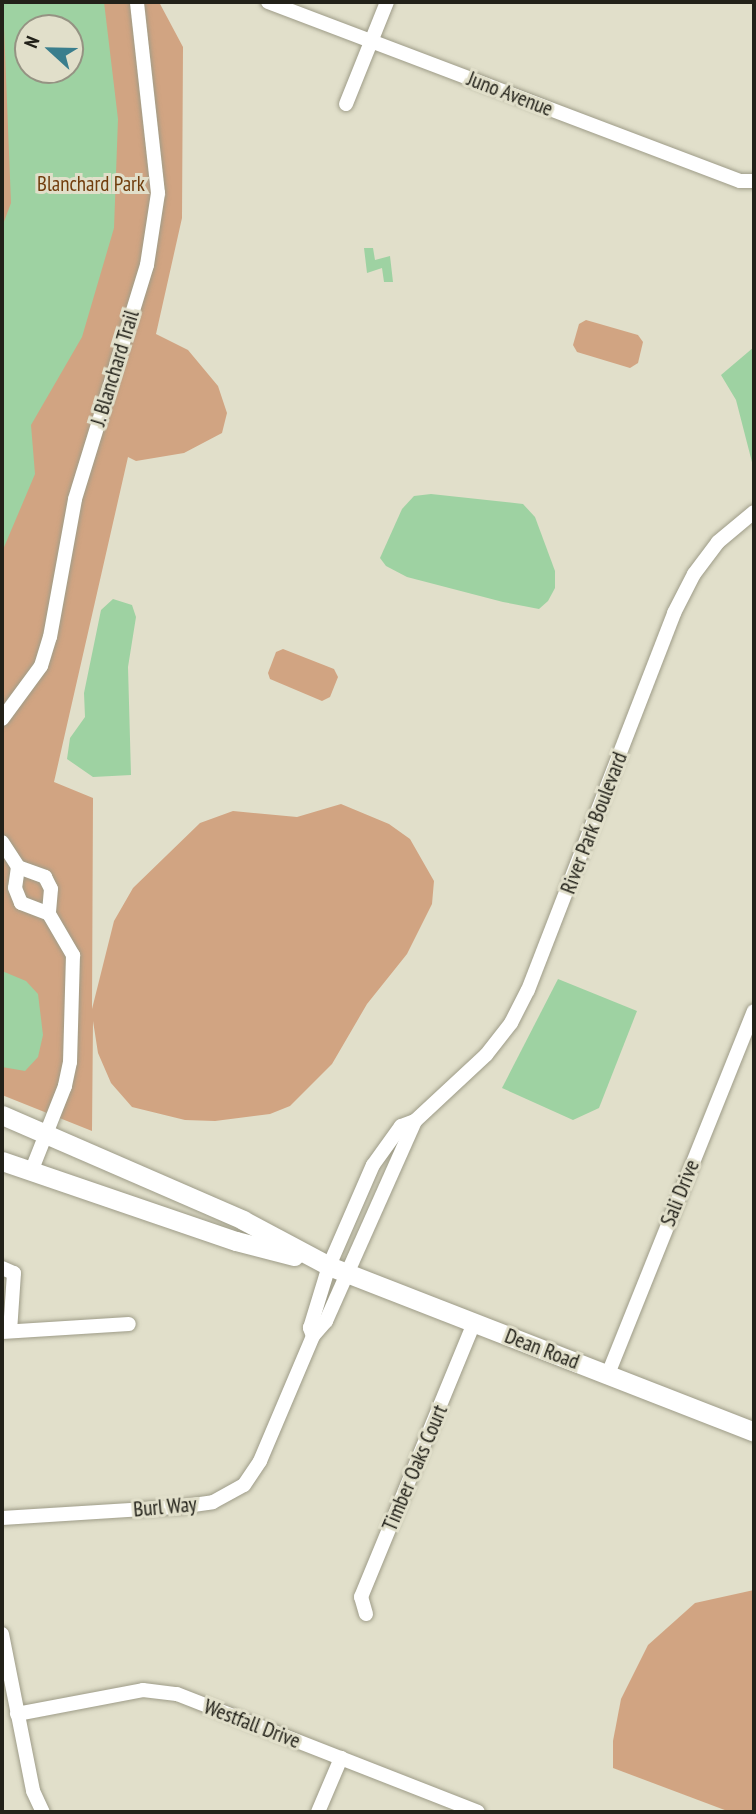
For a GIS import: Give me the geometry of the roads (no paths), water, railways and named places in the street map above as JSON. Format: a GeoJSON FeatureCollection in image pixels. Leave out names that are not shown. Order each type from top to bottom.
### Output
{"type":"FeatureCollection","features":[{"type":"Feature","properties":{"kind":"main road","name":"Dean Road"},"geometry":{"type":"LineString","coordinates":[[2,1115],[243,1220],[338,1269],[754,1432]]}},
{"type":"Feature","properties":{"kind":"main road","name":"Dean Road"},"geometry":{"type":"LineString","coordinates":[[2,1161],[236,1241],[338,1269]]}},
{"type":"Feature","properties":{"kind":"street","name":"J. Blanchard Trail"},"geometry":{"type":"LineString","coordinates":[[2,719],[41,666],[50,637],[75,499],[146,265],[158,193],[137,2]]}},
{"type":"Feature","properties":{"kind":"street","name":"Juno Avenue"},"geometry":{"type":"LineString","coordinates":[[268,2],[740,181],[754,181]]}},
{"type":"Feature","properties":{"kind":"street"},"geometry":{"type":"LineString","coordinates":[[346,104],[387,2]]}},
{"type":"Feature","properties":{"kind":"street","name":"River Park Boulevard"},"geometry":{"type":"LineString","coordinates":[[338,1269],[415,1121],[486,1055],[511,1023],[528,990],[674,613],[694,574],[718,542],[754,512]]}},
{"type":"Feature","properties":{"kind":"street"},"geometry":{"type":"LineString","coordinates":[[2,842],[18,867],[45,877],[51,888],[49,914],[73,955],[74,1028],[65,1086],[31,1172]]}},
{"type":"Feature","properties":{"kind":"street"},"geometry":{"type":"LineString","coordinates":[[18,867],[15,888],[21,903],[49,914]]}},
{"type":"Feature","properties":{"kind":"street","name":"Sali Drive"},"geometry":{"type":"LineString","coordinates":[[607,1374],[754,1012]]}},
{"type":"Feature","properties":{"kind":"street","name":"River Park Boulevard"},"geometry":{"type":"LineString","coordinates":[[338,1269],[379,1155],[401,1126],[415,1121]]}},
{"type":"Feature","properties":{"kind":"street"},"geometry":{"type":"LineString","coordinates":[[2,1268],[14,1273],[6,1331],[129,1324]]}},
{"type":"Feature","properties":{"kind":"street","name":"Burl Way"},"geometry":{"type":"LineString","coordinates":[[2,1518],[179,1507],[213,1502],[244,1485],[260,1461],[313,1336],[310,1328],[338,1269]]}},
{"type":"Feature","properties":{"kind":"street","name":"Timber Oaks Court"},"geometry":{"type":"LineString","coordinates":[[366,1614],[361,1597],[474,1323]]}},
{"type":"Feature","properties":{"kind":"street"},"geometry":{"type":"LineString","coordinates":[[2,1634],[33,1791],[43,1812]]}},
{"type":"Feature","properties":{"kind":"street","name":"Westfall Drive"},"geometry":{"type":"LineString","coordinates":[[17,1714],[143,1690],[177,1694],[478,1812]]}},
{"type":"Feature","properties":{"kind":"street"},"geometry":{"type":"LineString","coordinates":[[318,1812],[341,1758]]}},
{"type":"Feature","properties":{"kind":"park label","name":"Blanchard Park"},"geometry":{"type":"Point","coordinates":[91,184]}}]}
